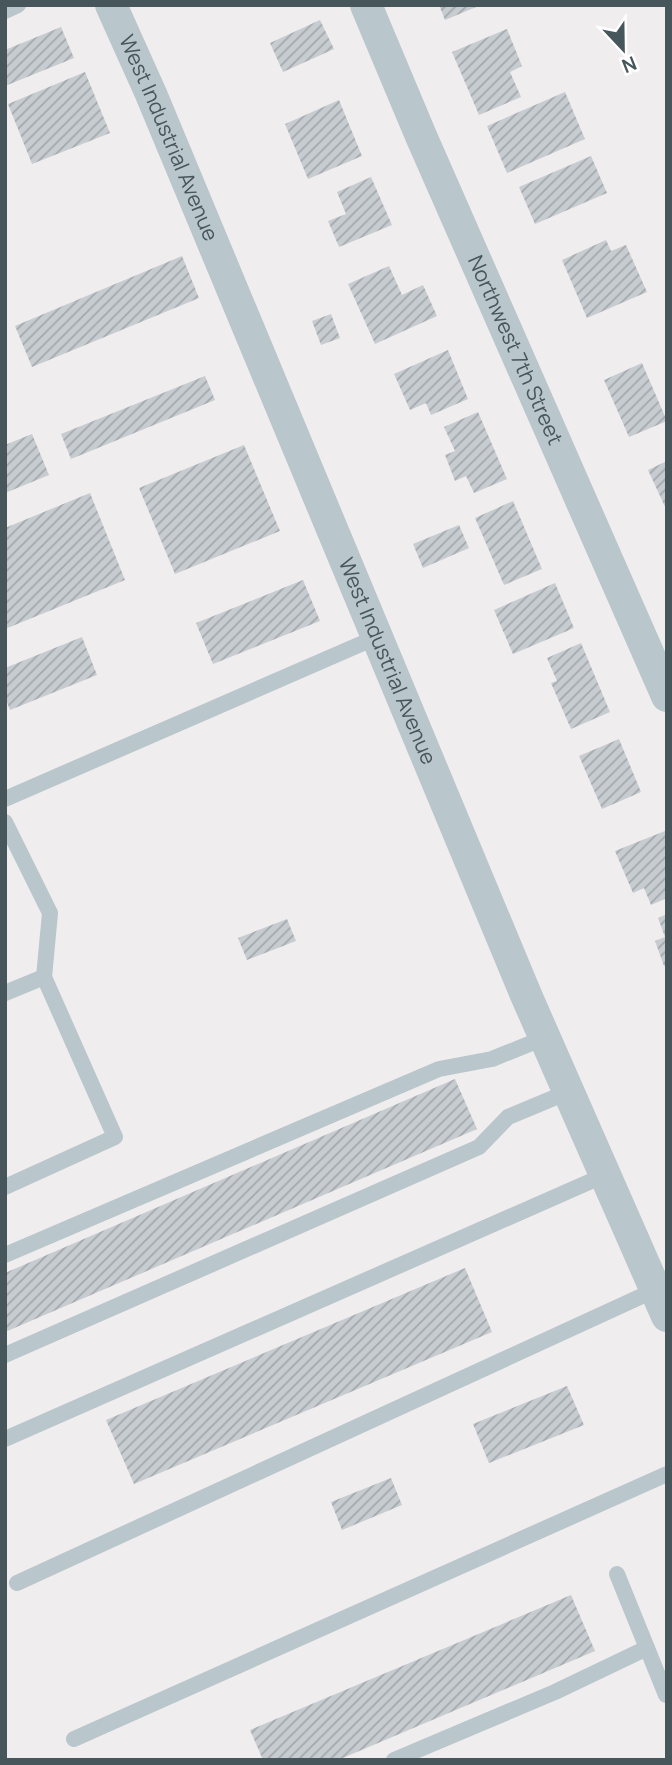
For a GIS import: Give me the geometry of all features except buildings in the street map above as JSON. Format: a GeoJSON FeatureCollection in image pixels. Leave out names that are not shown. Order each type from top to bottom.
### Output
{"type":"FeatureCollection","features":[{"type":"Feature","properties":{"kind":"street","name":"West Industrial Avenue"},"geometry":{"type":"LineString","coordinates":[[111,5],[151,94],[544,1038],[661,1303]]}},
{"type":"Feature","properties":{"kind":"street","name":"Northwest 7th Street"},"geometry":{"type":"LineString","coordinates":[[366,5],[426,149],[667,696]]}},
{"type":"Feature","properties":{"kind":"lane"},"geometry":{"type":"LineString","coordinates":[[5,10],[18,5]]}},
{"type":"Feature","properties":{"kind":"lane"},"geometry":{"type":"LineString","coordinates":[[5,799],[377,637]]}},
{"type":"Feature","properties":{"kind":"lane"},"geometry":{"type":"LineString","coordinates":[[5,821],[50,913],[44,977],[115,1137],[5,1187]]}},
{"type":"Feature","properties":{"kind":"lane"},"geometry":{"type":"LineString","coordinates":[[5,993],[44,977]]}},
{"type":"Feature","properties":{"kind":"lane"},"geometry":{"type":"LineString","coordinates":[[5,1255],[439,1069],[492,1059],[544,1038]]}},
{"type":"Feature","properties":{"kind":"lane"},"geometry":{"type":"LineString","coordinates":[[5,1355],[479,1147],[508,1117],[568,1092]]}},
{"type":"Feature","properties":{"kind":"lane"},"geometry":{"type":"LineString","coordinates":[[5,1439],[605,1175]]}},
{"type":"Feature","properties":{"kind":"lane"},"geometry":{"type":"LineString","coordinates":[[17,1583],[661,1303]]}},
{"type":"Feature","properties":{"kind":"lane"},"geometry":{"type":"LineString","coordinates":[[74,1739],[667,1474]]}},
{"type":"Feature","properties":{"kind":"lane"},"geometry":{"type":"LineString","coordinates":[[617,1574],[666,1696]]}},
{"type":"Feature","properties":{"kind":"lane"},"geometry":{"type":"LineString","coordinates":[[394,1760],[555,1692],[647,1648]]}}]}
